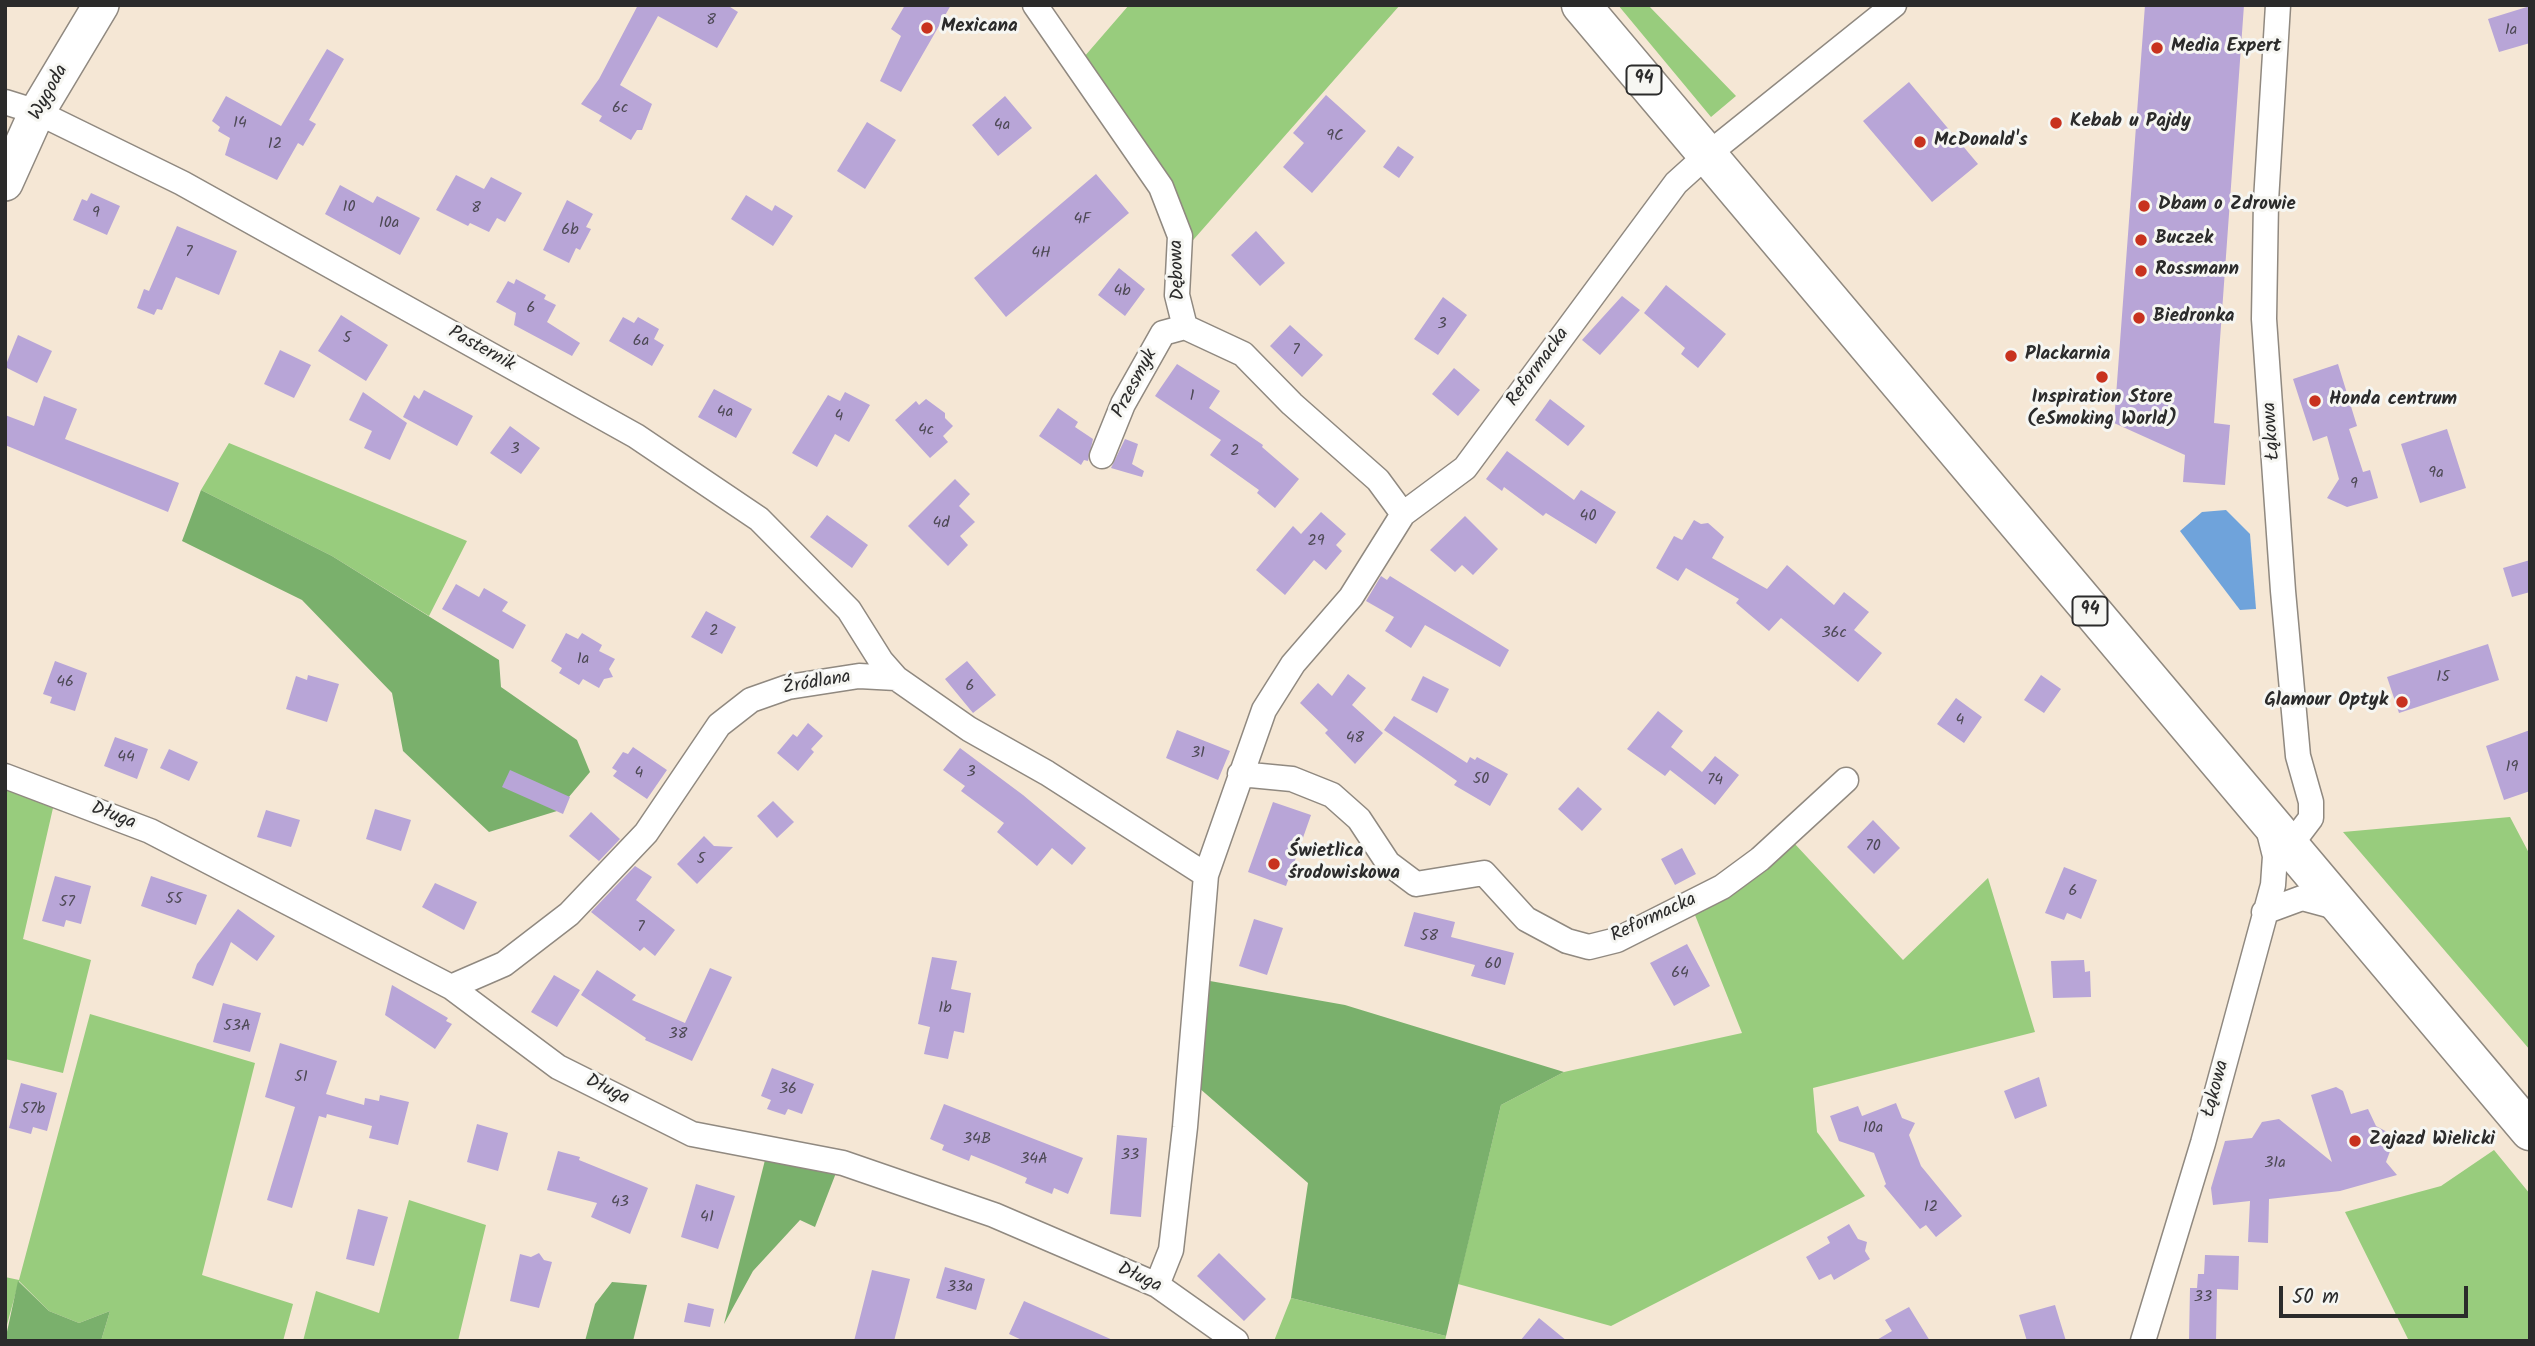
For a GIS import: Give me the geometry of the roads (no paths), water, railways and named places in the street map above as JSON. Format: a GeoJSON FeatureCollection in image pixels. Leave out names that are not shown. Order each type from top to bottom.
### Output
{"type":"FeatureCollection","features":[{"type":"Feature","properties":{"kind":"main road","name":"94"},"geometry":{"type":"LineString","coordinates":[[1581,5],[2339,908],[2530,1131]]}},
{"type":"Feature","properties":{"kind":"street","name":"Wygoda"},"geometry":{"type":"LineString","coordinates":[[5,183],[21,107],[101,5]]}},
{"type":"Feature","properties":{"kind":"street","name":"Dębowa"},"geometry":{"type":"LineString","coordinates":[[1035,5],[1161,187],[1180,236],[1177,295],[1185,327],[1243,355],[1292,404],[1378,480],[1403,514]]}},
{"type":"Feature","properties":{"kind":"street","name":"Reformacka"},"geometry":{"type":"LineString","coordinates":[[1157,1284],[1171,1251],[1185,1127],[1206,875],[1264,710],[1293,664],[1351,597],[1403,514],[1465,468],[1676,183],[1894,5]]}},
{"type":"Feature","properties":{"kind":"street","name":"Łąkowa"},"geometry":{"type":"LineString","coordinates":[[2143,1341],[2203,1143],[2273,885],[2277,834],[2311,818],[2311,802],[2297,743],[2264,319],[2266,201],[2278,5]]}},
{"type":"Feature","properties":{"kind":"street","name":"Pasternik"},"geometry":{"type":"LineString","coordinates":[[21,107],[182,183],[636,436],[759,519],[849,610],[881,662],[897,678]]}},
{"type":"Feature","properties":{"kind":"street","name":"Przesmyk"},"geometry":{"type":"LineString","coordinates":[[1102,456],[1123,404],[1163,333],[1185,327]]}},
{"type":"Feature","properties":{"kind":"street","name":"Źródlana"},"geometry":{"type":"LineString","coordinates":[[451,987],[504,964],[569,914],[646,833],[719,725],[751,700],[788,687],[812,683],[859,676],[897,678]]}},
{"type":"Feature","properties":{"kind":"street"},"geometry":{"type":"LineString","coordinates":[[897,678],[969,729],[1047,773],[1206,875]]}},
{"type":"Feature","properties":{"kind":"street","name":"Reformacka"},"geometry":{"type":"LineString","coordinates":[[1240,774],[1292,779],[1332,795],[1359,819],[1388,863],[1416,884],[1484,873],[1526,919],[1567,941],[1589,947],[1617,940],[1723,887],[1760,859],[1846,780]]}},
{"type":"Feature","properties":{"kind":"street","name":"Długa"},"geometry":{"type":"LineString","coordinates":[[5,776],[150,831],[451,987],[558,1067],[692,1134],[843,1163],[994,1215],[1157,1284],[1236,1341]]}},
{"type":"Feature","properties":{"kind":"street"},"geometry":{"type":"LineString","coordinates":[[2264,912],[2302,898],[2339,908]]}},
{"type":"Feature","properties":{"kind":"water"},"geometry":{"type":"Polygon","coordinates":[[[2226,510],[2250,534],[2256,609],[2240,610],[2180,531],[2202,512],[2226,510]]]}},
{"type":"Feature","properties":{"kind":"place","name":"Mexicana"},"geometry":{"type":"Point","coordinates":[927,28]}},
{"type":"Feature","properties":{"kind":"place","name":"Media Expert"},"geometry":{"type":"Point","coordinates":[2157,48]}},
{"type":"Feature","properties":{"kind":"place","name":"Kebab u Pajdy"},"geometry":{"type":"Point","coordinates":[2056,123]}},
{"type":"Feature","properties":{"kind":"place","name":"McDonald's"},"geometry":{"type":"Point","coordinates":[1920,142]}},
{"type":"Feature","properties":{"kind":"place","name":"Dbam o Zdrowie"},"geometry":{"type":"Point","coordinates":[2144,206]}},
{"type":"Feature","properties":{"kind":"place","name":"Buczek"},"geometry":{"type":"Point","coordinates":[2141,240]}},
{"type":"Feature","properties":{"kind":"place","name":"Rossmann"},"geometry":{"type":"Point","coordinates":[2141,271]}},
{"type":"Feature","properties":{"kind":"place","name":"Biedronka"},"geometry":{"type":"Point","coordinates":[2139,318]}},
{"type":"Feature","properties":{"kind":"place","name":"Plackarnia"},"geometry":{"type":"Point","coordinates":[2011,356]}},
{"type":"Feature","properties":{"kind":"place","name":"Inspiration Store (eSmoking World)"},"geometry":{"type":"Point","coordinates":[2102,377]}},
{"type":"Feature","properties":{"kind":"place","name":"Honda centrum"},"geometry":{"type":"Point","coordinates":[2315,401]}},
{"type":"Feature","properties":{"kind":"place","name":"Glamour Optyk"},"geometry":{"type":"Point","coordinates":[2402,702]}},
{"type":"Feature","properties":{"kind":"place","name":"Świetlica środowiskowa"},"geometry":{"type":"Point","coordinates":[1274,864]}},
{"type":"Feature","properties":{"kind":"place","name":"Zajazd Wielicki"},"geometry":{"type":"Point","coordinates":[2355,1141]}}]}
